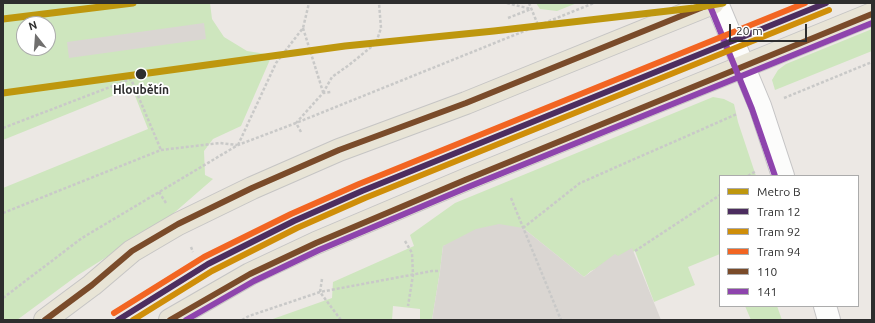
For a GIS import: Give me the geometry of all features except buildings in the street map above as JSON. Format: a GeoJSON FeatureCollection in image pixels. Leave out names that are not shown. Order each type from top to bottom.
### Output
{"type":"FeatureCollection","features":[{"type":"Feature","properties":{"kind":"main road"},"geometry":{"type":"LineString","coordinates":[[45,320],[92,285],[132,251],[178,224],[252,188],[339,150],[473,100],[713,3]]}},
{"type":"Feature","properties":{"kind":"main road"},"geometry":{"type":"LineString","coordinates":[[170,320],[250,274],[316,243],[458,183],[872,14]]}},
{"type":"Feature","properties":{"kind":"street"},"geometry":{"type":"LineString","coordinates":[[717,3],[760,106],[783,175]]}},
{"type":"Feature","properties":{"kind":"street"},"geometry":{"type":"LineString","coordinates":[[825,307],[829,320]]}},
{"type":"Feature","properties":{"kind":"path"},"geometry":{"type":"LineString","coordinates":[[238,145],[276,63],[303,28],[309,3]]}},
{"type":"Feature","properties":{"kind":"path"},"geometry":{"type":"LineString","coordinates":[[296,123],[323,93],[332,77],[376,43],[381,28],[379,3]]}},
{"type":"Feature","properties":{"kind":"path"},"geometry":{"type":"LineString","coordinates":[[507,3],[531,9]]}},
{"type":"Feature","properties":{"kind":"path"},"geometry":{"type":"LineString","coordinates":[[528,3],[538,25]]}},
{"type":"Feature","properties":{"kind":"path"},"geometry":{"type":"LineString","coordinates":[[3,298],[82,238],[238,145],[594,3]]}},
{"type":"Feature","properties":{"kind":"path"},"geometry":{"type":"LineString","coordinates":[[508,18],[531,9]]}},
{"type":"Feature","properties":{"kind":"path"},"geometry":{"type":"LineString","coordinates":[[303,28],[323,93]]}},
{"type":"Feature","properties":{"kind":"path"},"geometry":{"type":"LineString","coordinates":[[784,98],[872,62]]}},
{"type":"Feature","properties":{"kind":"path"},"geometry":{"type":"LineString","coordinates":[[3,128],[131,79],[161,150]]}},
{"type":"Feature","properties":{"kind":"path"},"geometry":{"type":"LineString","coordinates":[[323,93],[331,92]]}},
{"type":"Feature","properties":{"kind":"path"},"geometry":{"type":"LineString","coordinates":[[523,228],[580,183],[740,112]]}},
{"type":"Feature","properties":{"kind":"path"},"geometry":{"type":"LineString","coordinates":[[296,123],[301,132]]}},
{"type":"Feature","properties":{"kind":"path"},"geometry":{"type":"LineString","coordinates":[[3,214],[161,150],[220,143],[238,145]]}},
{"type":"Feature","properties":{"kind":"path"},"geometry":{"type":"LineString","coordinates":[[635,251],[719,196]]}},
{"type":"Feature","properties":{"kind":"path"},"geometry":{"type":"LineString","coordinates":[[511,198],[561,320]]}},
{"type":"Feature","properties":{"kind":"path"},"geometry":{"type":"LineString","coordinates":[[406,240],[412,253],[413,275],[408,306]]}},
{"type":"Feature","properties":{"kind":"path"},"geometry":{"type":"LineString","coordinates":[[191,247],[193,252]]}},
{"type":"Feature","properties":{"kind":"path"},"geometry":{"type":"LineString","coordinates":[[242,320],[249,316],[320,292],[432,271],[440,271]]}},
{"type":"Feature","properties":{"kind":"path"},"geometry":{"type":"LineString","coordinates":[[322,279],[320,292],[340,320]]}},
{"type":"Feature","properties":{"kind":"green space"},"geometry":{"type":"Polygon","coordinates":[[[3,3],[210,3],[212,19],[224,37],[247,51],[272,55],[241,126],[213,139],[204,151],[205,175],[213,179],[167,219],[78,275],[17,320],[3,320],[3,188],[148,129],[132,88],[3,140],[3,3]]]}},
{"type":"Feature","properties":{"kind":"green space"},"geometry":{"type":"Polygon","coordinates":[[[536,3],[577,3],[557,11],[540,9],[536,3]]]}},
{"type":"Feature","properties":{"kind":"green space"},"geometry":{"type":"Polygon","coordinates":[[[872,29],[872,51],[775,90],[772,80],[778,70],[786,64],[872,29]]]}},
{"type":"Feature","properties":{"kind":"green space"},"geometry":{"type":"Polygon","coordinates":[[[713,97],[724,99],[734,104],[738,122],[756,175],[719,175],[719,254],[688,267],[695,285],[654,302],[635,251],[591,271],[584,277],[523,228],[443,246],[432,320],[420,320],[420,309],[393,306],[392,320],[270,320],[332,298],[333,282],[414,246],[410,235],[455,203],[713,97]]]}},
{"type":"Feature","properties":{"kind":"green space"},"geometry":{"type":"Polygon","coordinates":[[[745,307],[777,307],[782,320],[751,320],[745,307]]]}},
{"type":"Feature","properties":{"kind":"shaded area"},"geometry":{"type":"Polygon","coordinates":[[[204,23],[206,39],[69,58],[67,42],[204,23]]]}},
{"type":"Feature","properties":{"kind":"shaded area"},"geometry":{"type":"Polygon","coordinates":[[[499,224],[523,228],[584,277],[615,254],[618,256],[632,248],[661,320],[432,320],[443,246],[476,229],[499,224]]]}},
{"type":"Feature","properties":{"kind":"metro line","name":"B"},"geometry":{"type":"LineString","coordinates":[[3,19],[133,3]]}},
{"type":"Feature","properties":{"kind":"metro line","name":"B"},"geometry":{"type":"LineString","coordinates":[[3,93],[345,46],[494,31],[694,8],[723,3]]}},
{"type":"Feature","properties":{"kind":"tram line","name":"94"},"geometry":{"type":"LineString","coordinates":[[114,313],[204,257],[291,214],[359,184],[805,3]]}},
{"type":"Feature","properties":{"kind":"tram line","name":"12"},"geometry":{"type":"LineString","coordinates":[[118,320],[208,264],[294,221],[362,191],[826,3]]}},
{"type":"Feature","properties":{"kind":"tram line","name":"92"},"geometry":{"type":"LineString","coordinates":[[133,320],[212,271],[297,228],[365,198],[829,10]]}},
{"type":"Feature","properties":{"kind":"transit line","name":"110"},"geometry":{"type":"LineString","coordinates":[[45,320],[92,285],[132,251],[178,224],[252,188],[339,150],[466,103],[713,3]]}},
{"type":"Feature","properties":{"kind":"transit line","name":"141"},"geometry":{"type":"LineString","coordinates":[[710,6],[752,109],[775,175]]}},
{"type":"Feature","properties":{"kind":"transit line","name":"110"},"geometry":{"type":"LineString","coordinates":[[170,320],[250,274],[316,243],[465,180],[872,14]]}},
{"type":"Feature","properties":{"kind":"transit line","name":"141"},"geometry":{"type":"LineString","coordinates":[[186,320],[254,281],[319,250],[468,187],[872,23]]}},
{"type":"Feature","properties":{"kind":"place","name":"Hloubětín"},"geometry":{"type":"Point","coordinates":[141,74]}}]}
